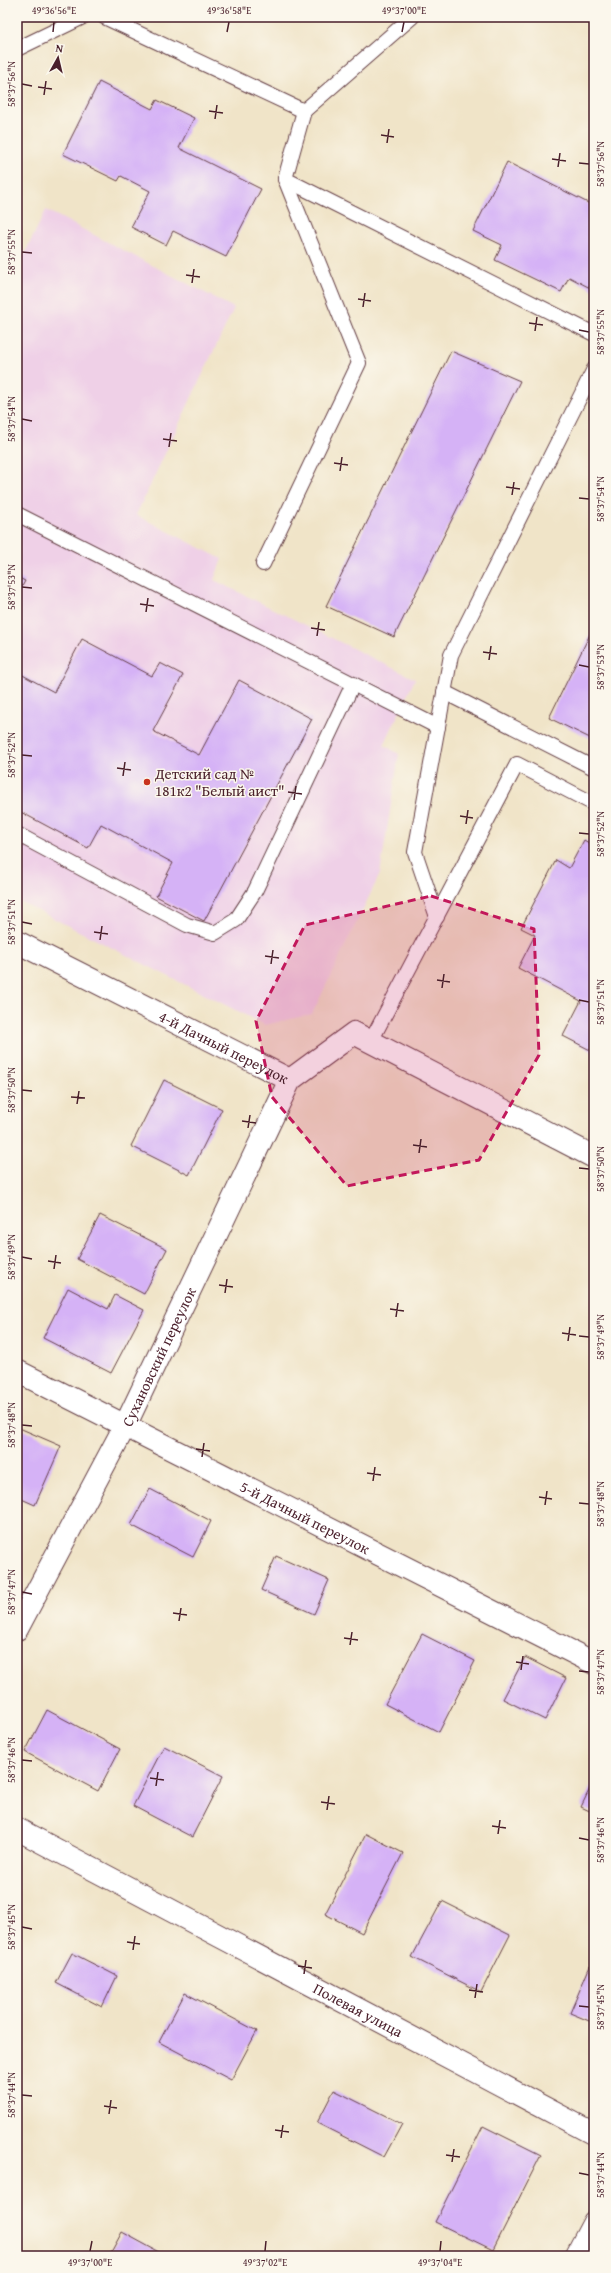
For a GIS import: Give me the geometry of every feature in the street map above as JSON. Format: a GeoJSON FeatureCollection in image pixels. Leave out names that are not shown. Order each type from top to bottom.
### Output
{"type":"FeatureCollection","features":[{"type":"Feature","properties":{"kind":"street","name":"4-й Дачный переулок"},"geometry":{"type":"LineString","coordinates":[[17,942],[290,1080],[354,1033],[594,1157]]}},
{"type":"Feature","properties":{"kind":"street","name":"Сухановский переулок"},"geometry":{"type":"LineString","coordinates":[[17,1629],[126,1424],[290,1080]]}},
{"type":"Feature","properties":{"kind":"street","name":"5-й Дачный переулок"},"geometry":{"type":"LineString","coordinates":[[17,1371],[126,1424],[594,1663]]}},
{"type":"Feature","properties":{"kind":"street","name":"Полевая улица"},"geometry":{"type":"LineString","coordinates":[[17,1829],[594,2134]]}},
{"type":"Feature","properties":{"kind":"street"},"geometry":{"type":"LineString","coordinates":[[576,2256],[594,2222]]}},
{"type":"Feature","properties":{"kind":"lane"},"geometry":{"type":"LineString","coordinates":[[17,49],[83,17]]}},
{"type":"Feature","properties":{"kind":"lane"},"geometry":{"type":"LineString","coordinates":[[104,17],[304,112]]}},
{"type":"Feature","properties":{"kind":"lane"},"geometry":{"type":"LineString","coordinates":[[263,564],[359,363],[285,179],[304,112],[412,17]]}},
{"type":"Feature","properties":{"kind":"lane"},"geometry":{"type":"LineString","coordinates":[[285,179],[594,334]]}},
{"type":"Feature","properties":{"kind":"lane"},"geometry":{"type":"LineString","coordinates":[[437,917],[415,852],[451,654],[594,369]]}},
{"type":"Feature","properties":{"kind":"lane"},"geometry":{"type":"LineString","coordinates":[[17,514],[438,727]]}},
{"type":"Feature","properties":{"kind":"lane"},"geometry":{"type":"LineString","coordinates":[[17,834],[187,925],[215,932],[236,920],[256,891],[353,684]]}},
{"type":"Feature","properties":{"kind":"lane"},"geometry":{"type":"LineString","coordinates":[[444,692],[594,768]]}},
{"type":"Feature","properties":{"kind":"lane"},"geometry":{"type":"LineString","coordinates":[[371,1041],[517,764],[594,804]]}},
{"type":"Feature","properties":{"kind":"highlighted area"},"geometry":{"type":"Polygon","coordinates":[[[431,896],[534,929],[539,1055],[479,1160],[347,1186],[272,1097],[256,1021],[305,925],[431,896]]]}},
{"type":"Feature","properties":{"kind":"shaded area"},"geometry":{"type":"Polygon","coordinates":[[[46,210],[234,308],[136,515],[222,559],[214,580],[415,679],[384,745],[399,754],[380,874],[312,1014],[265,1025],[17,900],[17,269],[46,210]]]}},
{"type":"Feature","properties":{"kind":"building"},"geometry":{"type":"Polygon","coordinates":[[[99,82],[152,109],[157,100],[194,118],[179,148],[261,189],[226,257],[173,231],[166,245],[131,227],[150,191],[121,176],[118,181],[63,154],[99,82]]]}},
{"type":"Feature","properties":{"kind":"building"},"geometry":{"type":"Polygon","coordinates":[[[507,162],[594,206],[594,290],[569,277],[561,292],[495,260],[502,245],[473,231],[507,162]]]}},
{"type":"Feature","properties":{"kind":"building"},"geometry":{"type":"Polygon","coordinates":[[[451,351],[520,381],[394,637],[326,606],[451,351]]]}},
{"type":"Feature","properties":{"kind":"building"},"geometry":{"type":"Polygon","coordinates":[[[17,577],[25,581],[17,596],[17,577]]]}},
{"type":"Feature","properties":{"kind":"building"},"geometry":{"type":"Polygon","coordinates":[[[594,626],[594,740],[549,718],[594,626]]]}},
{"type":"Feature","properties":{"kind":"building","name":"Детский сад № 181к2 \"Белый аист\""},"geometry":{"type":"Polygon","coordinates":[[[82,639],[152,676],[160,663],[183,675],[153,731],[199,755],[239,680],[312,719],[204,921],[156,896],[173,863],[101,824],[88,848],[17,810],[17,672],[54,692],[82,639]]]}},
{"type":"Feature","properties":{"kind":"building"},"geometry":{"type":"Polygon","coordinates":[[[584,840],[594,846],[594,1052],[563,1036],[581,1001],[518,968],[535,935],[521,928],[556,860],[569,868],[584,840]]]}},
{"type":"Feature","properties":{"kind":"building"},"geometry":{"type":"Polygon","coordinates":[[[164,1080],[222,1109],[189,1175],[131,1146],[164,1080]]]}},
{"type":"Feature","properties":{"kind":"building"},"geometry":{"type":"Polygon","coordinates":[[[100,1215],[167,1249],[144,1294],[77,1259],[100,1215]]]}},
{"type":"Feature","properties":{"kind":"building"},"geometry":{"type":"Polygon","coordinates":[[[68,1288],[108,1309],[115,1295],[144,1310],[111,1373],[43,1338],[68,1288]]]}},
{"type":"Feature","properties":{"kind":"building"},"geometry":{"type":"Polygon","coordinates":[[[17,1427],[61,1446],[35,1505],[17,1497],[17,1427]]]}},
{"type":"Feature","properties":{"kind":"building"},"geometry":{"type":"Polygon","coordinates":[[[150,1489],[211,1521],[193,1557],[131,1525],[150,1489]]]}},
{"type":"Feature","properties":{"kind":"building"},"geometry":{"type":"Polygon","coordinates":[[[276,1556],[329,1580],[314,1614],[261,1590],[276,1556]]]}},
{"type":"Feature","properties":{"kind":"building"},"geometry":{"type":"Polygon","coordinates":[[[422,1634],[475,1661],[439,1732],[385,1704],[422,1634]]]}},
{"type":"Feature","properties":{"kind":"building"},"geometry":{"type":"Polygon","coordinates":[[[525,1657],[566,1678],[545,1720],[503,1699],[525,1657]]]}},
{"type":"Feature","properties":{"kind":"building"},"geometry":{"type":"Polygon","coordinates":[[[47,1710],[120,1749],[98,1791],[25,1752],[47,1710]]]}},
{"type":"Feature","properties":{"kind":"building"},"geometry":{"type":"Polygon","coordinates":[[[164,1746],[223,1776],[192,1837],[133,1806],[164,1746]]]}},
{"type":"Feature","properties":{"kind":"building"},"geometry":{"type":"Polygon","coordinates":[[[594,1780],[594,1813],[581,1807],[594,1780]]]}},
{"type":"Feature","properties":{"kind":"building"},"geometry":{"type":"Polygon","coordinates":[[[366,1834],[403,1853],[362,1933],[325,1914],[366,1834]]]}},
{"type":"Feature","properties":{"kind":"building"},"geometry":{"type":"Polygon","coordinates":[[[442,1901],[510,1935],[481,1992],[412,1957],[442,1901]]]}},
{"type":"Feature","properties":{"kind":"building"},"geometry":{"type":"Polygon","coordinates":[[[72,1953],[117,1976],[102,2007],[56,1983],[72,1953]]]}},
{"type":"Feature","properties":{"kind":"building"},"geometry":{"type":"Polygon","coordinates":[[[590,1966],[594,1968],[594,2023],[570,2013],[590,1966]]]}},
{"type":"Feature","properties":{"kind":"building"},"geometry":{"type":"Polygon","coordinates":[[[185,1993],[257,2031],[231,2080],[159,2042],[185,1993]]]}},
{"type":"Feature","properties":{"kind":"building"},"geometry":{"type":"Polygon","coordinates":[[[334,2090],[402,2124],[384,2157],[317,2123],[334,2090]]]}},
{"type":"Feature","properties":{"kind":"building"},"geometry":{"type":"Polygon","coordinates":[[[483,2126],[541,2155],[493,2250],[435,2222],[483,2126]]]}},
{"type":"Feature","properties":{"kind":"building"},"geometry":{"type":"Polygon","coordinates":[[[122,2232],[166,2256],[109,2256],[122,2232]]]}},
{"type":"Feature","properties":{"kind":"place","name":"Детский сад № 181к2 \"Белый аист\""},"geometry":{"type":"Point","coordinates":[147,782]}}]}
